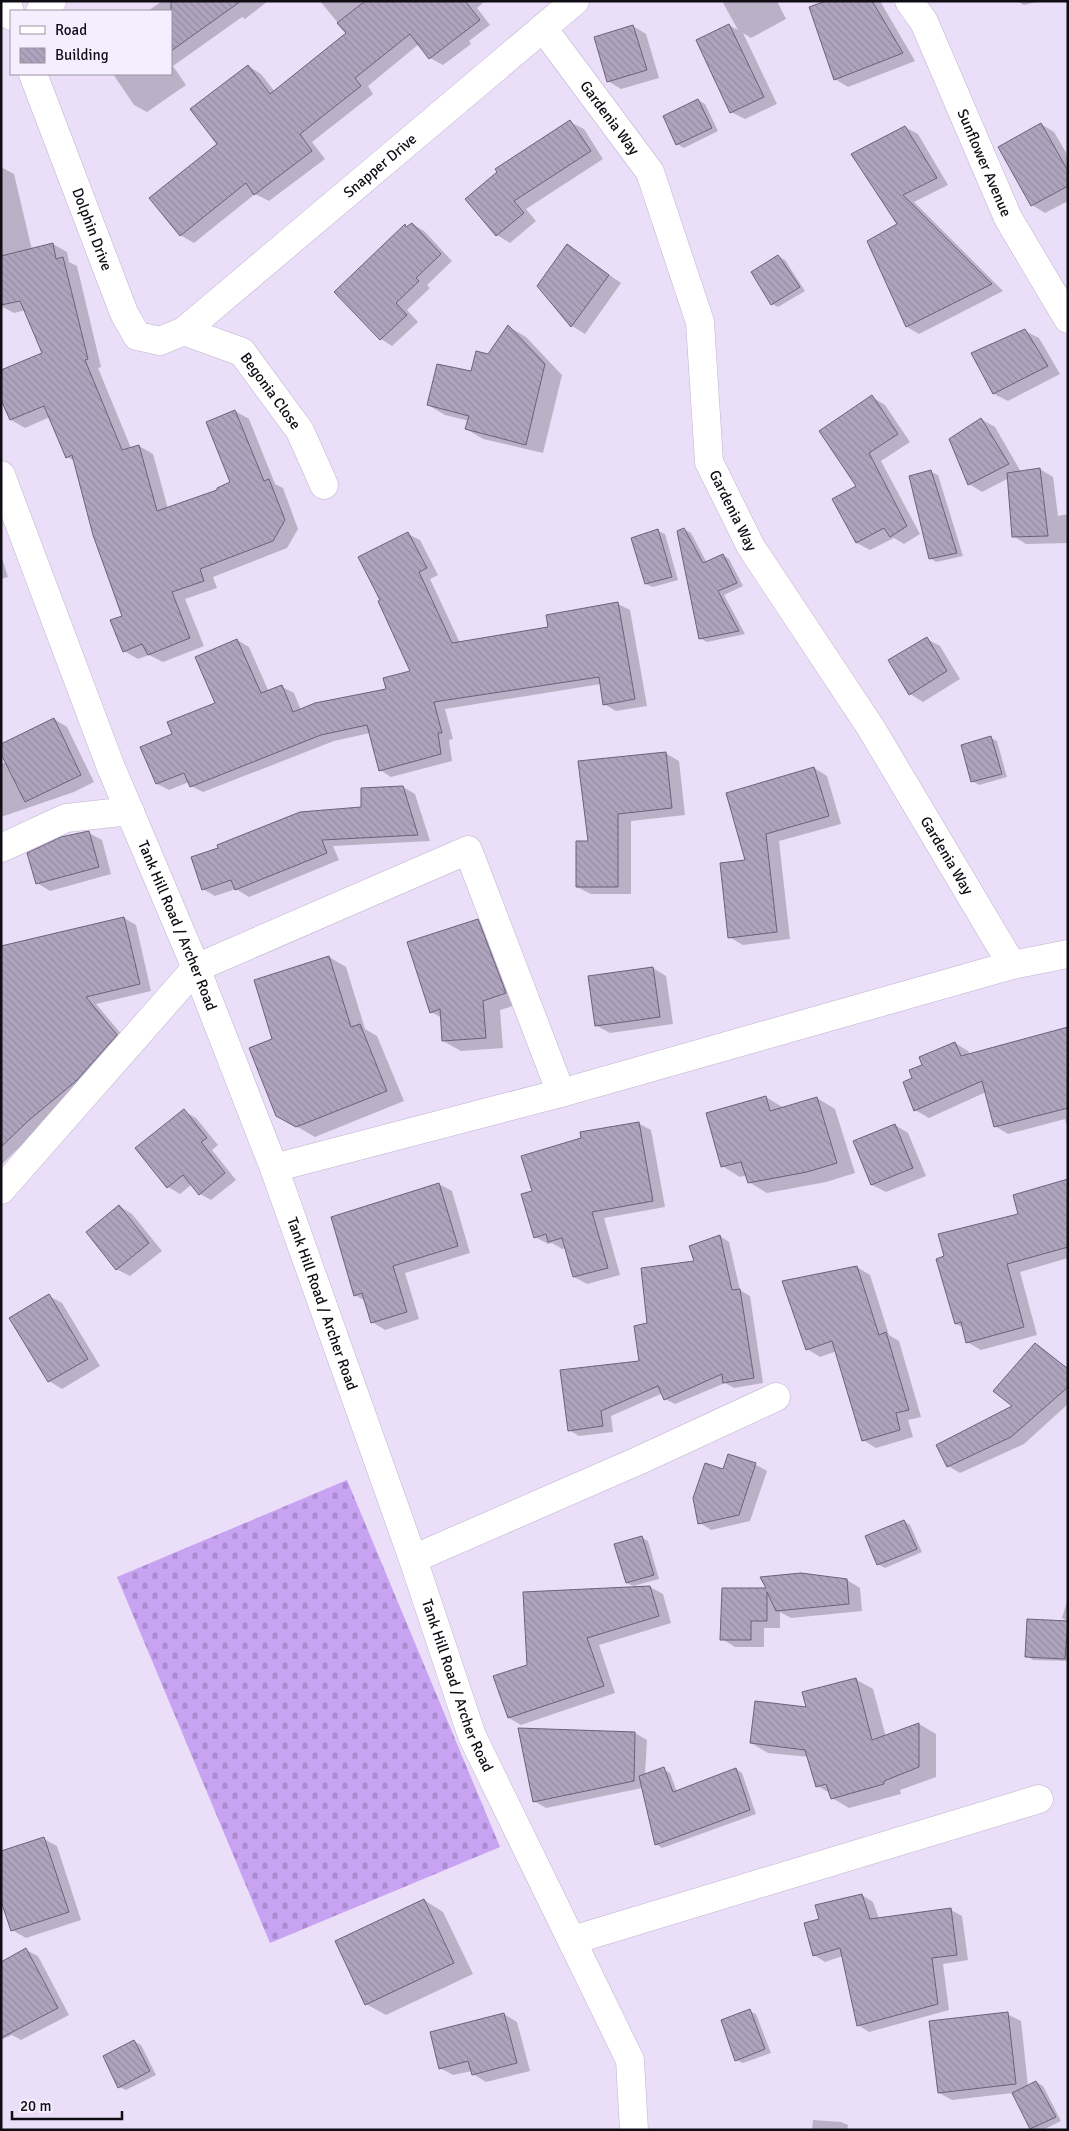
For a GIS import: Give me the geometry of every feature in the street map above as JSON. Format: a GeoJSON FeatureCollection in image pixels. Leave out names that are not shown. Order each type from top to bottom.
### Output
{"type":"FeatureCollection","features":[{"type":"Feature","properties":{"kind":"street"},"geometry":{"type":"LineString","coordinates":[[41,10],[52,1]]}},
{"type":"Feature","properties":{"kind":"street","name":"Snapper Drive"},"geometry":{"type":"LineString","coordinates":[[184,331],[574,1]]}},
{"type":"Feature","properties":{"kind":"street","name":"Sunflower Avenue"},"geometry":{"type":"LineString","coordinates":[[909,1],[924,22],[1008,218],[1068,319]]}},
{"type":"Feature","properties":{"kind":"street","name":"Gardenia Way"},"geometry":{"type":"LineString","coordinates":[[543,28],[650,172],[700,322],[708,462],[750,547],[871,728],[1012,965]]}},
{"type":"Feature","properties":{"kind":"street","name":"Dolphin Drive"},"geometry":{"type":"LineString","coordinates":[[33,75],[124,313],[137,336],[160,341],[184,331]]}},
{"type":"Feature","properties":{"kind":"street","name":"Begonia Close"},"geometry":{"type":"LineString","coordinates":[[184,331],[242,352],[300,431],[324,485]]}},
{"type":"Feature","properties":{"kind":"street","name":"Tank Hill Road / Archer Road"},"geometry":{"type":"LineString","coordinates":[[1,475],[110,765],[196,968],[274,1168],[413,1559],[472,1736],[574,1940],[630,2060],[634,2130]]}},
{"type":"Feature","properties":{"kind":"street"},"geometry":{"type":"LineString","coordinates":[[1,848],[66,818],[130,811]]}},
{"type":"Feature","properties":{"kind":"street"},"geometry":{"type":"LineString","coordinates":[[1,1190],[196,968],[468,850],[561,1093]]}},
{"type":"Feature","properties":{"kind":"street"},"geometry":{"type":"LineString","coordinates":[[274,1168],[561,1093],[1012,965],[1068,954]]}},
{"type":"Feature","properties":{"kind":"street"},"geometry":{"type":"LineString","coordinates":[[413,1559],[640,1460],[776,1397]]}},
{"type":"Feature","properties":{"kind":"street"},"geometry":{"type":"LineString","coordinates":[[574,1940],[1039,1799]]}},
{"type":"Feature","properties":{"kind":"green space"},"geometry":{"type":"Polygon","coordinates":[[[347,1480],[500,1847],[270,1943],[117,1577],[347,1480]]]}},
{"type":"Feature","properties":{"kind":"building"},"geometry":{"type":"Polygon","coordinates":[[[171,1],[241,1],[172,50],[171,1]]]}},
{"type":"Feature","properties":{"kind":"building"},"geometry":{"type":"Polygon","coordinates":[[[365,1],[465,1],[480,20],[429,59],[410,34],[355,78],[361,86],[300,134],[312,151],[254,195],[246,183],[180,236],[149,198],[217,144],[190,109],[248,65],[270,94],[346,33],[337,23],[365,1]]]}},
{"type":"Feature","properties":{"kind":"building"},"geometry":{"type":"Polygon","coordinates":[[[826,1],[872,1],[903,53],[834,80],[809,7],[826,1]]]}},
{"type":"Feature","properties":{"kind":"building"},"geometry":{"type":"Polygon","coordinates":[[[729,24],[764,97],[730,113],[696,40],[729,24]]]}},
{"type":"Feature","properties":{"kind":"building"},"geometry":{"type":"Polygon","coordinates":[[[633,25],[647,70],[607,82],[594,37],[633,25]]]}},
{"type":"Feature","properties":{"kind":"building"},"geometry":{"type":"Polygon","coordinates":[[[698,99],[712,128],[676,145],[663,116],[698,99]]]}},
{"type":"Feature","properties":{"kind":"building"},"geometry":{"type":"Polygon","coordinates":[[[570,120],[591,151],[514,201],[524,213],[496,236],[465,199],[497,172],[495,169],[570,120]]]}},
{"type":"Feature","properties":{"kind":"building"},"geometry":{"type":"Polygon","coordinates":[[[1041,123],[1068,171],[1068,186],[1031,206],[998,147],[1041,123]]]}},
{"type":"Feature","properties":{"kind":"building"},"geometry":{"type":"Polygon","coordinates":[[[905,126],[937,178],[903,195],[992,284],[906,327],[867,241],[897,224],[851,154],[905,126]]]}},
{"type":"Feature","properties":{"kind":"building"},"geometry":{"type":"Polygon","coordinates":[[[412,223],[441,254],[416,278],[419,281],[396,303],[407,315],[380,340],[334,292],[405,224],[406,227],[412,223]]]}},
{"type":"Feature","properties":{"kind":"building"},"geometry":{"type":"Polygon","coordinates":[[[53,243],[56,259],[63,257],[88,359],[85,360],[122,450],[139,445],[157,511],[217,490],[217,488],[230,482],[206,422],[235,410],[264,481],[269,479],[285,520],[273,541],[200,569],[204,581],[172,592],[190,638],[148,655],[142,644],[123,652],[110,620],[122,616],[93,535],[72,455],[66,458],[44,406],[10,420],[1,400],[1,370],[42,353],[20,301],[1,305],[1,256],[53,243]]]}},
{"type":"Feature","properties":{"kind":"building"},"geometry":{"type":"Polygon","coordinates":[[[567,244],[609,275],[571,327],[537,286],[567,244]]]}},
{"type":"Feature","properties":{"kind":"building"},"geometry":{"type":"Polygon","coordinates":[[[778,255],[800,287],[771,305],[751,272],[778,255]]]}},
{"type":"Feature","properties":{"kind":"building"},"geometry":{"type":"Polygon","coordinates":[[[508,325],[545,364],[526,445],[465,429],[469,416],[427,405],[437,364],[471,371],[476,351],[488,354],[508,325]]]}},
{"type":"Feature","properties":{"kind":"building"},"geometry":{"type":"Polygon","coordinates":[[[1025,329],[1048,366],[993,394],[971,353],[1025,329]]]}},
{"type":"Feature","properties":{"kind":"building"},"geometry":{"type":"Polygon","coordinates":[[[872,395],[898,434],[869,453],[907,526],[890,537],[884,528],[856,543],[832,499],[856,486],[819,431],[872,395]]]}},
{"type":"Feature","properties":{"kind":"building"},"geometry":{"type":"Polygon","coordinates":[[[981,418],[1009,464],[968,485],[949,439],[981,418]]]}},
{"type":"Feature","properties":{"kind":"building"},"geometry":{"type":"Polygon","coordinates":[[[1040,468],[1048,536],[1012,537],[1007,473],[1040,468]]]}},
{"type":"Feature","properties":{"kind":"building"},"geometry":{"type":"Polygon","coordinates":[[[931,470],[957,553],[929,559],[909,476],[931,470]]]}},
{"type":"Feature","properties":{"kind":"building"},"geometry":{"type":"Polygon","coordinates":[[[684,528],[703,563],[723,554],[737,583],[718,591],[739,631],[699,639],[677,531],[684,528]]]}},
{"type":"Feature","properties":{"kind":"building"},"geometry":{"type":"Polygon","coordinates":[[[658,529],[672,577],[645,584],[631,538],[658,529]]]}},
{"type":"Feature","properties":{"kind":"building"},"geometry":{"type":"Polygon","coordinates":[[[408,532],[427,568],[419,572],[452,643],[548,627],[546,615],[618,602],[635,699],[603,705],[599,677],[434,702],[442,733],[438,733],[441,754],[379,771],[367,725],[321,735],[190,787],[184,773],[156,784],[140,747],[172,734],[167,722],[215,703],[195,657],[237,639],[261,693],[282,685],[293,712],[315,703],[386,689],[383,678],[410,671],[378,601],[380,600],[358,557],[408,532]]]}},
{"type":"Feature","properties":{"kind":"building"},"geometry":{"type":"Polygon","coordinates":[[[927,637],[947,671],[909,695],[888,660],[927,637]]]}},
{"type":"Feature","properties":{"kind":"building"},"geometry":{"type":"Polygon","coordinates":[[[54,718],[81,775],[25,802],[1,754],[1,744],[54,718]]]}},
{"type":"Feature","properties":{"kind":"building"},"geometry":{"type":"Polygon","coordinates":[[[991,736],[1002,774],[971,782],[961,745],[991,736]]]}},
{"type":"Feature","properties":{"kind":"building"},"geometry":{"type":"Polygon","coordinates":[[[666,752],[672,808],[618,814],[618,887],[576,887],[576,841],[588,841],[578,761],[666,752]]]}},
{"type":"Feature","properties":{"kind":"building"},"geometry":{"type":"Polygon","coordinates":[[[814,767],[829,816],[766,834],[777,932],[728,938],[720,863],[745,860],[726,793],[814,767]]]}},
{"type":"Feature","properties":{"kind":"building"},"geometry":{"type":"Polygon","coordinates":[[[403,786],[418,835],[322,840],[327,853],[235,890],[231,880],[202,890],[191,857],[218,848],[217,845],[300,812],[361,807],[361,788],[403,786]]]}},
{"type":"Feature","properties":{"kind":"building"},"geometry":{"type":"Polygon","coordinates":[[[89,831],[99,867],[36,884],[27,853],[61,837],[89,831]]]}},
{"type":"Feature","properties":{"kind":"building"},"geometry":{"type":"Polygon","coordinates":[[[124,917],[140,984],[86,997],[117,1035],[76,1081],[28,1121],[1,1147],[1,946],[124,917]]]}},
{"type":"Feature","properties":{"kind":"building"},"geometry":{"type":"Polygon","coordinates":[[[478,919],[506,993],[483,1001],[486,1038],[442,1041],[440,1009],[430,1013],[407,942],[478,919]]]}},
{"type":"Feature","properties":{"kind":"building"},"geometry":{"type":"Polygon","coordinates":[[[329,956],[351,1027],[360,1024],[387,1091],[296,1127],[276,1116],[249,1048],[272,1039],[254,980],[329,956]]]}},
{"type":"Feature","properties":{"kind":"building"},"geometry":{"type":"Polygon","coordinates":[[[653,967],[660,1017],[595,1026],[588,976],[653,967]]]}},
{"type":"Feature","properties":{"kind":"building"},"geometry":{"type":"Polygon","coordinates":[[[1068,1027],[1068,1108],[994,1127],[982,1081],[914,1111],[903,1082],[912,1078],[909,1070],[922,1065],[919,1057],[955,1042],[961,1056],[1068,1027]]]}},
{"type":"Feature","properties":{"kind":"building"},"geometry":{"type":"Polygon","coordinates":[[[766,1096],[770,1111],[817,1097],[837,1163],[807,1172],[748,1183],[741,1162],[721,1167],[706,1113],[766,1096]]]}},
{"type":"Feature","properties":{"kind":"building"},"geometry":{"type":"Polygon","coordinates":[[[184,1109],[207,1138],[201,1142],[225,1173],[199,1195],[183,1175],[167,1188],[135,1148],[184,1109]]]}},
{"type":"Feature","properties":{"kind":"building"},"geometry":{"type":"Polygon","coordinates":[[[639,1122],[653,1201],[592,1212],[608,1268],[573,1277],[562,1238],[548,1242],[546,1234],[534,1238],[521,1194],[532,1191],[521,1156],[581,1138],[580,1132],[639,1122]]]}},
{"type":"Feature","properties":{"kind":"building"},"geometry":{"type":"Polygon","coordinates":[[[895,1124],[913,1168],[871,1185],[853,1141],[895,1124]]]}},
{"type":"Feature","properties":{"kind":"building"},"geometry":{"type":"Polygon","coordinates":[[[1068,1179],[1068,1247],[1007,1264],[1024,1327],[966,1343],[961,1322],[955,1324],[936,1259],[944,1256],[938,1234],[1018,1214],[1013,1195],[1068,1179]]]}},
{"type":"Feature","properties":{"kind":"building"},"geometry":{"type":"Polygon","coordinates":[[[439,1183],[458,1246],[393,1266],[407,1312],[371,1323],[362,1293],[354,1296],[331,1217],[439,1183]]]}},
{"type":"Feature","properties":{"kind":"building"},"geometry":{"type":"Polygon","coordinates":[[[119,1205],[149,1243],[116,1270],[86,1232],[119,1205]]]}},
{"type":"Feature","properties":{"kind":"building"},"geometry":{"type":"Polygon","coordinates":[[[720,1235],[732,1290],[740,1289],[754,1378],[723,1383],[722,1374],[664,1400],[658,1386],[601,1411],[603,1426],[568,1431],[560,1370],[639,1361],[634,1326],[647,1323],[641,1268],[694,1261],[689,1246],[720,1235]]]}},
{"type":"Feature","properties":{"kind":"building"},"geometry":{"type":"Polygon","coordinates":[[[857,1266],[879,1335],[886,1332],[909,1410],[896,1413],[900,1430],[862,1441],[832,1341],[806,1350],[782,1281],[857,1266]]]}},
{"type":"Feature","properties":{"kind":"building"},"geometry":{"type":"Polygon","coordinates":[[[49,1294],[88,1359],[48,1382],[9,1318],[49,1294]]]}},
{"type":"Feature","properties":{"kind":"building"},"geometry":{"type":"Polygon","coordinates":[[[1035,1343],[1068,1369],[1068,1387],[1011,1437],[947,1467],[936,1445],[1012,1406],[993,1391],[1035,1343]]]}},
{"type":"Feature","properties":{"kind":"building"},"geometry":{"type":"Polygon","coordinates":[[[728,1454],[756,1463],[739,1515],[698,1524],[693,1498],[705,1463],[723,1469],[728,1454]]]}},
{"type":"Feature","properties":{"kind":"building"},"geometry":{"type":"Polygon","coordinates":[[[904,1520],[917,1549],[877,1565],[865,1536],[904,1520]]]}},
{"type":"Feature","properties":{"kind":"building"},"geometry":{"type":"Polygon","coordinates":[[[642,1536],[654,1575],[626,1583],[614,1544],[642,1536]]]}},
{"type":"Feature","properties":{"kind":"building"},"geometry":{"type":"Polygon","coordinates":[[[801,1573],[847,1579],[849,1604],[776,1611],[767,1592],[767,1621],[751,1621],[751,1640],[720,1640],[722,1588],[766,1588],[760,1577],[801,1573]]]}},
{"type":"Feature","properties":{"kind":"building"},"geometry":{"type":"Polygon","coordinates":[[[650,1586],[659,1616],[587,1638],[604,1686],[508,1718],[493,1676],[527,1665],[523,1592],[650,1586]]]}},
{"type":"Feature","properties":{"kind":"building"},"geometry":{"type":"Polygon","coordinates":[[[1027,1619],[1068,1621],[1065,1659],[1025,1657],[1027,1619]]]}},
{"type":"Feature","properties":{"kind":"building"},"geometry":{"type":"Polygon","coordinates":[[[856,1678],[872,1740],[919,1723],[919,1767],[884,1781],[884,1784],[831,1799],[826,1784],[816,1787],[805,1750],[750,1743],[755,1701],[806,1707],[802,1692],[856,1678]]]}},
{"type":"Feature","properties":{"kind":"building"},"geometry":{"type":"Polygon","coordinates":[[[518,1728],[635,1732],[634,1781],[533,1802],[518,1728]]]}},
{"type":"Feature","properties":{"kind":"building"},"geometry":{"type":"Polygon","coordinates":[[[664,1767],[673,1792],[736,1768],[750,1810],[655,1845],[639,1776],[664,1767]]]}},
{"type":"Feature","properties":{"kind":"building"},"geometry":{"type":"Polygon","coordinates":[[[44,1837],[69,1912],[11,1931],[1,1901],[1,1851],[44,1837]]]}},
{"type":"Feature","properties":{"kind":"building"},"geometry":{"type":"Polygon","coordinates":[[[862,1894],[870,1919],[951,1908],[957,1955],[932,1958],[938,2004],[857,2026],[840,1948],[813,1956],[804,1923],[819,1919],[815,1905],[862,1894]]]}},
{"type":"Feature","properties":{"kind":"building"},"geometry":{"type":"Polygon","coordinates":[[[424,1899],[454,1963],[365,2005],[335,1941],[424,1899]]]}},
{"type":"Feature","properties":{"kind":"building"},"geometry":{"type":"Polygon","coordinates":[[[26,1948],[58,2008],[1,2038],[1,1962],[26,1948]]]}},
{"type":"Feature","properties":{"kind":"building"},"geometry":{"type":"Polygon","coordinates":[[[750,2009],[765,2049],[735,2061],[721,2020],[750,2009]]]}},
{"type":"Feature","properties":{"kind":"building"},"geometry":{"type":"Polygon","coordinates":[[[1008,2012],[1016,2084],[938,2093],[929,2021],[1008,2012]]]}},
{"type":"Feature","properties":{"kind":"building"},"geometry":{"type":"Polygon","coordinates":[[[504,2013],[517,2063],[472,2075],[468,2061],[439,2069],[430,2032],[504,2013]]]}},
{"type":"Feature","properties":{"kind":"building"},"geometry":{"type":"Polygon","coordinates":[[[134,2040],[150,2071],[118,2088],[103,2056],[134,2040]]]}},
{"type":"Feature","properties":{"kind":"building"},"geometry":{"type":"Polygon","coordinates":[[[1036,2081],[1056,2117],[1030,2129],[1012,2093],[1036,2081]]]}}]}
